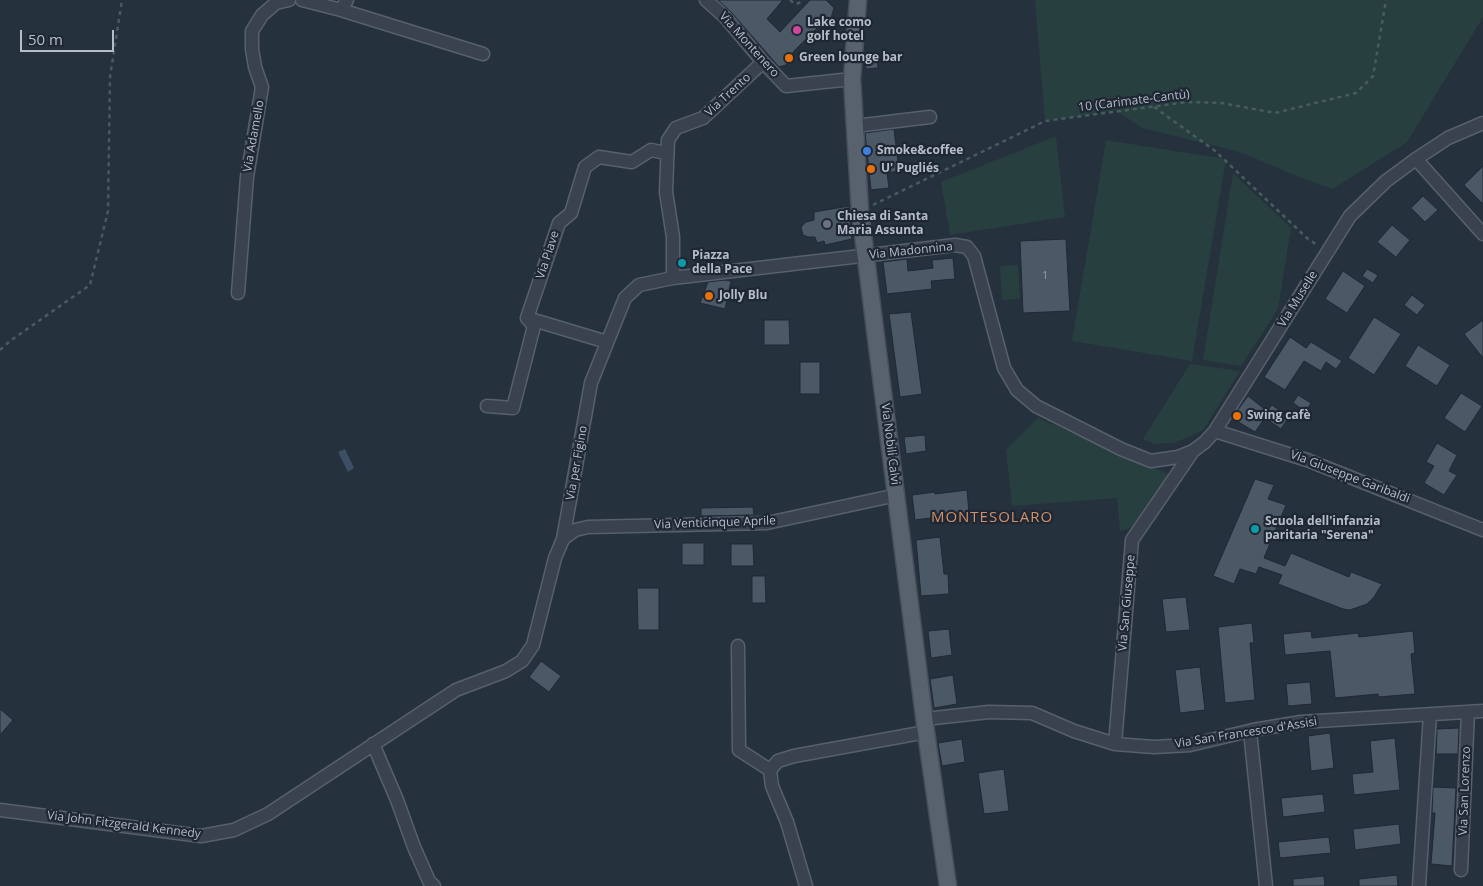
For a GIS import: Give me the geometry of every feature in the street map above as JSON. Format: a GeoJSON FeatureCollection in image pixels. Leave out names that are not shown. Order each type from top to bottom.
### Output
{"type":"FeatureCollection","features":[{"type":"Feature","properties":{"kind":"main road","name":"Via Nobili Calvi"},"geometry":{"type":"LineString","coordinates":[[858,0],[852,79],[860,211],[925,725],[948,886]]}},
{"type":"Feature","properties":{"kind":"street","name":"Via Adamello"},"geometry":{"type":"LineString","coordinates":[[238,294],[247,177],[262,88],[255,67],[252,31],[262,15],[276,3],[289,0]]}},
{"type":"Feature","properties":{"kind":"street"},"geometry":{"type":"LineString","coordinates":[[302,0],[344,5],[483,54]]}},
{"type":"Feature","properties":{"kind":"street","name":"Via Montenero"},"geometry":{"type":"LineString","coordinates":[[706,0],[725,17],[786,86],[852,79]]}},
{"type":"Feature","properties":{"kind":"street","name":"Via Trento"},"geometry":{"type":"LineString","coordinates":[[666,153],[668,140],[676,128],[703,118],[763,62]]}},
{"type":"Feature","properties":{"kind":"street"},"geometry":{"type":"LineString","coordinates":[[855,126],[930,117]]}},
{"type":"Feature","properties":{"kind":"street","name":"Via Muselle"},"geometry":{"type":"LineString","coordinates":[[1121,449],[1151,461],[1178,457],[1193,451],[1205,442],[1215,431],[1350,216],[1386,181],[1416,158],[1448,138],[1483,123]]}},
{"type":"Feature","properties":{"kind":"street","name":"Via Piave"},"geometry":{"type":"LineString","coordinates":[[487,406],[513,408],[534,326],[527,318],[558,223],[571,213],[585,167],[599,157],[632,162],[651,150],[666,153]]}},
{"type":"Feature","properties":{"kind":"street"},"geometry":{"type":"LineString","coordinates":[[666,153],[666,192],[673,237],[673,278]]}},
{"type":"Feature","properties":{"kind":"street"},"geometry":{"type":"LineString","coordinates":[[1416,158],[1483,234]]}},
{"type":"Feature","properties":{"kind":"street","name":"Via Madonnina"},"geometry":{"type":"LineString","coordinates":[[673,278],[956,245],[967,247],[974,256],[1004,368],[1017,390],[1036,406],[1121,449]]}},
{"type":"Feature","properties":{"kind":"street","name":"Via per Figino"},"geometry":{"type":"LineString","coordinates":[[506,672],[522,661],[533,645],[555,558],[563,539],[591,382],[625,298],[639,285],[673,278]]}},
{"type":"Feature","properties":{"kind":"street"},"geometry":{"type":"LineString","coordinates":[[527,318],[608,342]]}},
{"type":"Feature","properties":{"kind":"street","name":"Via Giuseppe Garibaldi"},"geometry":{"type":"LineString","coordinates":[[1215,431],[1307,460],[1483,530]]}},
{"type":"Feature","properties":{"kind":"street","name":"Via San Giuseppe"},"geometry":{"type":"LineString","coordinates":[[1115,744],[1132,540],[1193,451]]}},
{"type":"Feature","properties":{"kind":"street","name":"Via Venticinque Aprile"},"geometry":{"type":"LineString","coordinates":[[563,539],[575,530],[588,527],[767,523],[897,495]]}},
{"type":"Feature","properties":{"kind":"street"},"geometry":{"type":"LineString","coordinates":[[738,646],[739,750],[770,770],[772,786],[787,822],[806,886]]}},
{"type":"Feature","properties":{"kind":"street","name":"Via John Fitzgerald Kennedy"},"geometry":{"type":"LineString","coordinates":[[0,810],[201,836],[234,830],[268,814],[456,690],[506,672]]}},
{"type":"Feature","properties":{"kind":"street","name":"Via San Francesco d'Assisi"},"geometry":{"type":"LineString","coordinates":[[770,770],[778,761],[794,756],[989,712],[1032,713],[1074,731],[1115,744],[1154,747],[1190,745],[1250,731],[1301,722],[1483,711]]}},
{"type":"Feature","properties":{"kind":"street","name":"Via San Lorenzo"},"geometry":{"type":"LineString","coordinates":[[1461,870],[1468,712]]}},
{"type":"Feature","properties":{"kind":"street"},"geometry":{"type":"LineString","coordinates":[[1419,886],[1430,714]]}},
{"type":"Feature","properties":{"kind":"street"},"geometry":{"type":"LineString","coordinates":[[1250,731],[1266,886]]}},
{"type":"Feature","properties":{"kind":"street"},"geometry":{"type":"LineString","coordinates":[[373,744],[398,800],[414,847],[434,886]]}},
{"type":"Feature","properties":{"kind":"path"},"geometry":{"type":"LineString","coordinates":[[0,350],[90,285],[108,211],[110,77],[122,0]]}},
{"type":"Feature","properties":{"kind":"path"},"geometry":{"type":"LineString","coordinates":[[790,0],[795,4],[802,0]]}},
{"type":"Feature","properties":{"kind":"path","name":"10 (Carimate-Cantù)"},"geometry":{"type":"LineString","coordinates":[[860,211],[1045,121],[1188,102],[1222,103],[1274,113],[1356,93],[1374,76],[1386,0]]}},
{"type":"Feature","properties":{"kind":"path"},"geometry":{"type":"LineString","coordinates":[[1153,106],[1214,150],[1309,240],[1328,251]]}},
{"type":"Feature","properties":{"kind":"green space"},"geometry":{"type":"Polygon","coordinates":[[[1035,0],[1483,0],[1483,17],[1407,142],[1333,189],[1240,152],[1142,128],[1117,111],[1045,121],[1035,0]]]}},
{"type":"Feature","properties":{"kind":"green space"},"geometry":{"type":"Polygon","coordinates":[[[1056,136],[1065,217],[950,235],[941,182],[1056,136]]]}},
{"type":"Feature","properties":{"kind":"green space"},"geometry":{"type":"Polygon","coordinates":[[[1106,140],[1226,159],[1192,361],[1072,341],[1106,140]]]}},
{"type":"Feature","properties":{"kind":"green space"},"geometry":{"type":"Polygon","coordinates":[[[1233,173],[1291,228],[1278,309],[1241,366],[1203,360],[1233,173]]]}},
{"type":"Feature","properties":{"kind":"green space"},"geometry":{"type":"Polygon","coordinates":[[[1018,265],[1020,299],[1002,300],[1000,266],[1018,265]]]}},
{"type":"Feature","properties":{"kind":"green space"},"geometry":{"type":"Polygon","coordinates":[[[1190,364],[1240,371],[1204,429],[1174,443],[1154,444],[1143,439],[1190,364]]]}},
{"type":"Feature","properties":{"kind":"green space"},"geometry":{"type":"Polygon","coordinates":[[[1038,418],[1171,475],[1135,527],[1120,531],[1117,498],[1012,506],[1006,450],[1038,418]]]}},
{"type":"Feature","properties":{"kind":"water"},"geometry":{"type":"Polygon","coordinates":[[[345,449],[354,468],[348,472],[338,452],[345,449]]]}},
{"type":"Feature","properties":{"kind":"building"},"geometry":{"type":"Polygon","coordinates":[[[718,0],[783,0],[767,19],[780,32],[810,0],[826,0],[834,8],[831,18],[820,25],[794,51],[786,65],[779,67],[731,12],[718,0]]]}},
{"type":"Feature","properties":{"kind":"building"},"geometry":{"type":"Polygon","coordinates":[[[877,53],[878,68],[866,69],[864,54],[877,53]]]}},
{"type":"Feature","properties":{"kind":"building"},"geometry":{"type":"Polygon","coordinates":[[[894,129],[899,171],[887,173],[889,188],[871,190],[865,133],[894,129]]]}},
{"type":"Feature","properties":{"kind":"building"},"geometry":{"type":"Polygon","coordinates":[[[1483,166],[1483,204],[1464,185],[1483,166]]]}},
{"type":"Feature","properties":{"kind":"building"},"geometry":{"type":"Polygon","coordinates":[[[1423,196],[1438,210],[1425,222],[1411,208],[1423,196]]]}},
{"type":"Feature","properties":{"kind":"building","name":"Chiesa di Santa Maria Assunta"},"geometry":{"type":"Polygon","coordinates":[[[849,206],[852,239],[825,245],[824,241],[817,243],[815,237],[803,235],[801,227],[806,222],[814,220],[814,212],[849,206]]]}},
{"type":"Feature","properties":{"kind":"building"},"geometry":{"type":"Polygon","coordinates":[[[1392,225],[1410,240],[1396,257],[1377,242],[1392,225]]]}},
{"type":"Feature","properties":{"kind":"building"},"geometry":{"type":"Polygon","coordinates":[[[1066,239],[1070,311],[1023,313],[1020,241],[1066,239]]]}},
{"type":"Feature","properties":{"kind":"building"},"geometry":{"type":"Polygon","coordinates":[[[953,258],[955,279],[931,281],[932,289],[887,294],[883,262],[907,259],[908,271],[933,268],[932,260],[953,258]]]}},
{"type":"Feature","properties":{"kind":"building"},"geometry":{"type":"Polygon","coordinates":[[[1367,269],[1378,275],[1373,283],[1362,276],[1367,269]]]}},
{"type":"Feature","properties":{"kind":"building"},"geometry":{"type":"Polygon","coordinates":[[[1343,271],[1365,286],[1347,313],[1325,299],[1343,271]]]}},
{"type":"Feature","properties":{"kind":"building","name":"Jolly Blu"},"geometry":{"type":"Polygon","coordinates":[[[731,281],[725,309],[700,303],[708,282],[731,281]]]}},
{"type":"Feature","properties":{"kind":"building"},"geometry":{"type":"Polygon","coordinates":[[[1412,295],[1425,305],[1417,315],[1404,305],[1412,295]]]}},
{"type":"Feature","properties":{"kind":"building"},"geometry":{"type":"Polygon","coordinates":[[[911,312],[922,394],[900,397],[889,314],[911,312]]]}},
{"type":"Feature","properties":{"kind":"building"},"geometry":{"type":"Polygon","coordinates":[[[1374,317],[1401,334],[1374,375],[1348,358],[1374,317]]]}},
{"type":"Feature","properties":{"kind":"building"},"geometry":{"type":"Polygon","coordinates":[[[764,320],[789,320],[790,345],[764,345],[764,320]]]}},
{"type":"Feature","properties":{"kind":"building"},"geometry":{"type":"Polygon","coordinates":[[[1483,320],[1483,358],[1464,334],[1483,320]]]}},
{"type":"Feature","properties":{"kind":"building"},"geometry":{"type":"Polygon","coordinates":[[[1290,337],[1306,348],[1311,342],[1342,361],[1336,369],[1326,362],[1321,371],[1304,361],[1285,390],[1264,377],[1290,337]]]}},
{"type":"Feature","properties":{"kind":"building"},"geometry":{"type":"Polygon","coordinates":[[[1418,345],[1450,365],[1437,386],[1405,366],[1418,345]]]}},
{"type":"Feature","properties":{"kind":"building"},"geometry":{"type":"Polygon","coordinates":[[[800,362],[820,362],[820,394],[800,394],[800,362]]]}},
{"type":"Feature","properties":{"kind":"building"},"geometry":{"type":"Polygon","coordinates":[[[1461,393],[1482,406],[1465,432],[1444,418],[1461,393]]]}},
{"type":"Feature","properties":{"kind":"building"},"geometry":{"type":"Polygon","coordinates":[[[1298,395],[1311,403],[1306,412],[1293,403],[1298,395]]]}},
{"type":"Feature","properties":{"kind":"building"},"geometry":{"type":"Polygon","coordinates":[[[1248,396],[1267,411],[1272,405],[1289,417],[1281,429],[1265,418],[1255,432],[1232,418],[1248,396]]]}},
{"type":"Feature","properties":{"kind":"building"},"geometry":{"type":"Polygon","coordinates":[[[925,435],[926,451],[906,454],[904,437],[925,435]]]}},
{"type":"Feature","properties":{"kind":"building"},"geometry":{"type":"Polygon","coordinates":[[[1437,443],[1457,455],[1449,471],[1457,475],[1444,495],[1424,483],[1434,466],[1426,462],[1437,443]]]}},
{"type":"Feature","properties":{"kind":"building","name":"Scuola dell'infanzia paritaria \"Serena\""},"geometry":{"type":"Polygon","coordinates":[[[1255,479],[1274,485],[1268,499],[1286,505],[1264,558],[1285,566],[1291,553],[1349,577],[1351,572],[1382,584],[1367,604],[1350,610],[1343,609],[1278,584],[1282,575],[1259,567],[1256,574],[1240,569],[1234,584],[1213,576],[1255,479]]]}},
{"type":"Feature","properties":{"kind":"building"},"geometry":{"type":"Polygon","coordinates":[[[967,490],[969,513],[915,520],[912,495],[967,490]]]}},
{"type":"Feature","properties":{"kind":"building"},"geometry":{"type":"Polygon","coordinates":[[[753,507],[754,515],[701,516],[701,508],[753,507]]]}},
{"type":"Feature","properties":{"kind":"building"},"geometry":{"type":"Polygon","coordinates":[[[940,537],[944,574],[948,574],[949,594],[921,596],[916,540],[940,537]]]}},
{"type":"Feature","properties":{"kind":"building"},"geometry":{"type":"Polygon","coordinates":[[[682,543],[704,543],[704,565],[682,565],[682,543]]]}},
{"type":"Feature","properties":{"kind":"building"},"geometry":{"type":"Polygon","coordinates":[[[731,544],[753,544],[754,566],[731,566],[731,544]]]}},
{"type":"Feature","properties":{"kind":"building"},"geometry":{"type":"Polygon","coordinates":[[[752,576],[765,576],[766,603],[752,603],[752,576]]]}},
{"type":"Feature","properties":{"kind":"building"},"geometry":{"type":"Polygon","coordinates":[[[637,588],[659,588],[659,630],[638,630],[637,588]]]}},
{"type":"Feature","properties":{"kind":"building"},"geometry":{"type":"Polygon","coordinates":[[[1186,597],[1190,630],[1166,632],[1162,599],[1186,597]]]}},
{"type":"Feature","properties":{"kind":"building"},"geometry":{"type":"Polygon","coordinates":[[[1252,623],[1254,643],[1250,643],[1255,700],[1225,703],[1218,627],[1252,623]]]}},
{"type":"Feature","properties":{"kind":"building"},"geometry":{"type":"Polygon","coordinates":[[[949,629],[952,655],[931,658],[928,631],[949,629]]]}},
{"type":"Feature","properties":{"kind":"building"},"geometry":{"type":"Polygon","coordinates":[[[1311,631],[1312,638],[1358,633],[1359,637],[1413,631],[1415,653],[1411,654],[1415,694],[1378,697],[1378,694],[1335,698],[1330,651],[1285,655],[1283,634],[1311,631]]]}},
{"type":"Feature","properties":{"kind":"building"},"geometry":{"type":"Polygon","coordinates":[[[541,661],[561,676],[549,692],[529,677],[541,661]]]}},
{"type":"Feature","properties":{"kind":"building"},"geometry":{"type":"Polygon","coordinates":[[[1200,667],[1205,710],[1180,713],[1175,670],[1200,667]]]}},
{"type":"Feature","properties":{"kind":"building"},"geometry":{"type":"Polygon","coordinates":[[[953,675],[957,704],[934,708],[930,679],[953,675]]]}},
{"type":"Feature","properties":{"kind":"building"},"geometry":{"type":"Polygon","coordinates":[[[1310,682],[1312,704],[1288,706],[1286,684],[1310,682]]]}},
{"type":"Feature","properties":{"kind":"building"},"geometry":{"type":"Polygon","coordinates":[[[0,709],[13,720],[0,735],[0,709]]]}},
{"type":"Feature","properties":{"kind":"building"},"geometry":{"type":"Polygon","coordinates":[[[1459,728],[1458,754],[1436,754],[1437,729],[1459,728]]]}},
{"type":"Feature","properties":{"kind":"building"},"geometry":{"type":"Polygon","coordinates":[[[1330,733],[1334,768],[1311,771],[1308,736],[1330,733]]]}},
{"type":"Feature","properties":{"kind":"building"},"geometry":{"type":"Polygon","coordinates":[[[1395,738],[1400,790],[1354,795],[1352,774],[1373,772],[1370,741],[1395,738]]]}},
{"type":"Feature","properties":{"kind":"building"},"geometry":{"type":"Polygon","coordinates":[[[962,739],[965,762],[942,766],[938,743],[962,739]]]}},
{"type":"Feature","properties":{"kind":"building"},"geometry":{"type":"Polygon","coordinates":[[[1004,769],[1009,811],[984,814],[978,773],[1004,769]]]}},
{"type":"Feature","properties":{"kind":"building"},"geometry":{"type":"Polygon","coordinates":[[[1433,787],[1456,788],[1452,866],[1431,864],[1435,813],[1432,813],[1433,787]]]}},
{"type":"Feature","properties":{"kind":"building"},"geometry":{"type":"Polygon","coordinates":[[[1323,794],[1325,812],[1283,817],[1281,798],[1323,794]]]}},
{"type":"Feature","properties":{"kind":"building"},"geometry":{"type":"Polygon","coordinates":[[[1399,824],[1401,844],[1355,850],[1353,829],[1399,824]]]}},
{"type":"Feature","properties":{"kind":"building"},"geometry":{"type":"Polygon","coordinates":[[[1329,837],[1331,853],[1280,858],[1278,842],[1329,837]]]}},
{"type":"Feature","properties":{"kind":"building"},"geometry":{"type":"Polygon","coordinates":[[[1397,875],[1398,886],[1359,886],[1359,879],[1397,875]]]}},
{"type":"Feature","properties":{"kind":"building"},"geometry":{"type":"Polygon","coordinates":[[[1324,876],[1325,886],[1293,886],[1293,879],[1324,876]]]}},
{"type":"Feature","properties":{"kind":"place","name":"Lake como golf hotel"},"geometry":{"type":"Point","coordinates":[797,30]}},
{"type":"Feature","properties":{"kind":"place","name":"Green lounge bar"},"geometry":{"type":"Point","coordinates":[789,58]}},
{"type":"Feature","properties":{"kind":"place","name":"Smoke&coffee"},"geometry":{"type":"Point","coordinates":[867,151]}},
{"type":"Feature","properties":{"kind":"place","name":"U' Pugliés"},"geometry":{"type":"Point","coordinates":[871,169]}},
{"type":"Feature","properties":{"kind":"place","name":"Chiesa di Santa Maria Assunta"},"geometry":{"type":"Point","coordinates":[827,224]}},
{"type":"Feature","properties":{"kind":"place","name":"Piazza della Pace"},"geometry":{"type":"Point","coordinates":[682,263]}},
{"type":"Feature","properties":{"kind":"place","name":"Jolly Blu"},"geometry":{"type":"Point","coordinates":[709,296]}},
{"type":"Feature","properties":{"kind":"place","name":"Swing cafè"},"geometry":{"type":"Point","coordinates":[1237,416]}},
{"type":"Feature","properties":{"kind":"place","name":"Scuola dell'infanzia paritaria \"Serena\""},"geometry":{"type":"Point","coordinates":[1255,529]}},
{"type":"Feature","properties":{"kind":"district","name":"MONTESOLARO"},"geometry":{"type":"Point","coordinates":[992,518]}}]}
